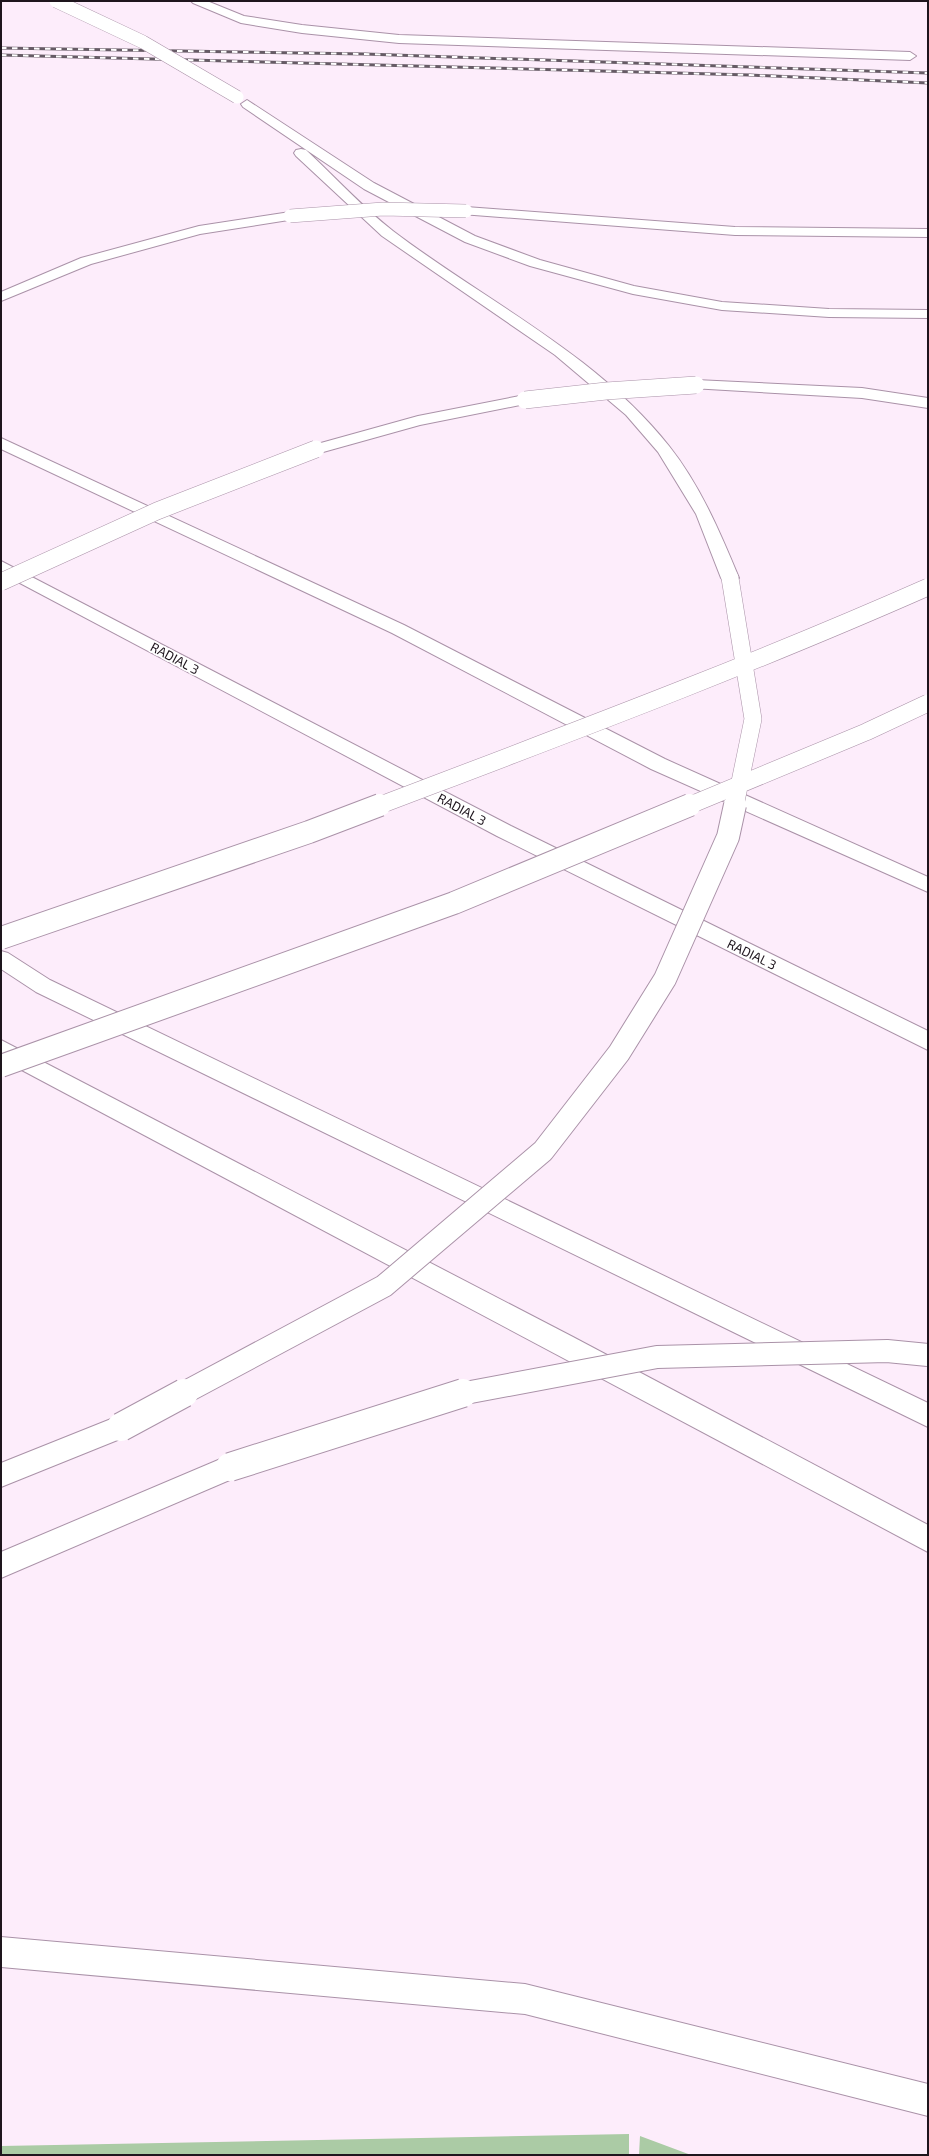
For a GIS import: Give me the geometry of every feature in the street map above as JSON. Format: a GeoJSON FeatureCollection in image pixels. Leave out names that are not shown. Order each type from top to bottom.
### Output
{"type":"FeatureCollection","features":[{"type":"Feature","properties":{"kind":"main road"},"geometry":{"type":"LineString","coordinates":[[56,1],[143,42],[242,101],[369,186],[470,239],[535,263],[633,290],[722,306],[829,313],[928,314]]}},
{"type":"Feature","properties":{"kind":"main road"},"geometry":{"type":"LineString","coordinates":[[197,1],[241,19],[302,30],[399,38],[910,56]]}},
{"type":"Feature","properties":{"kind":"main road"},"geometry":{"type":"LineString","coordinates":[[1,1475],[120,1427],[384,1286],[543,1151],[619,1053],[665,979],[728,837],[753,719],[730,578],[704,514],[664,450],[631,412],[560,352],[388,233],[242,101]]}},
{"type":"Feature","properties":{"kind":"main road"},"geometry":{"type":"LineString","coordinates":[[1,297],[86,261],[199,230],[290,216],[383,209],[466,211],[735,231],[928,233]]}},
{"type":"Feature","properties":{"kind":"main road"},"geometry":{"type":"LineString","coordinates":[[1,582],[73,547],[213,487],[316,449],[418,421],[525,400],[606,391],[696,385],[862,392],[928,403]]}},
{"type":"Feature","properties":{"kind":"main road"},"geometry":{"type":"LineString","coordinates":[[1,443],[398,628],[658,764],[928,885]]}},
{"type":"Feature","properties":{"kind":"main road","name":"RADIAL 3"},"geometry":{"type":"LineString","coordinates":[[1,566],[504,831],[928,1042]]}},
{"type":"Feature","properties":{"kind":"main road"},"geometry":{"type":"LineString","coordinates":[[1,938],[338,821],[637,707],[842,625],[928,587]]}},
{"type":"Feature","properties":{"kind":"main road"},"geometry":{"type":"LineString","coordinates":[[1,1066],[454,903],[866,732],[928,703]]}},
{"type":"Feature","properties":{"kind":"main road"},"geometry":{"type":"LineString","coordinates":[[1,959],[50,990],[928,1415]]}},
{"type":"Feature","properties":{"kind":"main road"},"geometry":{"type":"LineString","coordinates":[[1,1049],[564,1344],[928,1539]]}},
{"type":"Feature","properties":{"kind":"main road"},"geometry":{"type":"LineString","coordinates":[[1,1565],[230,1467],[471,1391],[657,1357],[888,1352],[928,1355]]}},
{"type":"Feature","properties":{"kind":"main road"},"geometry":{"type":"LineString","coordinates":[[1,1952],[525,1999],[928,2100]]}},
{"type":"Feature","properties":{"kind":"green space"},"geometry":{"type":"Polygon","coordinates":[[[629,2134],[629,2155],[1,2155],[1,2146],[629,2134]]]}},
{"type":"Feature","properties":{"kind":"green space"},"geometry":{"type":"Polygon","coordinates":[[[640,2136],[691,2155],[639,2155],[640,2136]]]}},
{"type":"Feature","properties":{"kind":"railway"},"geometry":{"type":"LineString","coordinates":[[1,48],[365,54],[928,73]]}},
{"type":"Feature","properties":{"kind":"railway"},"geometry":{"type":"LineString","coordinates":[[1,55],[750,75],[928,83]]}}]}
